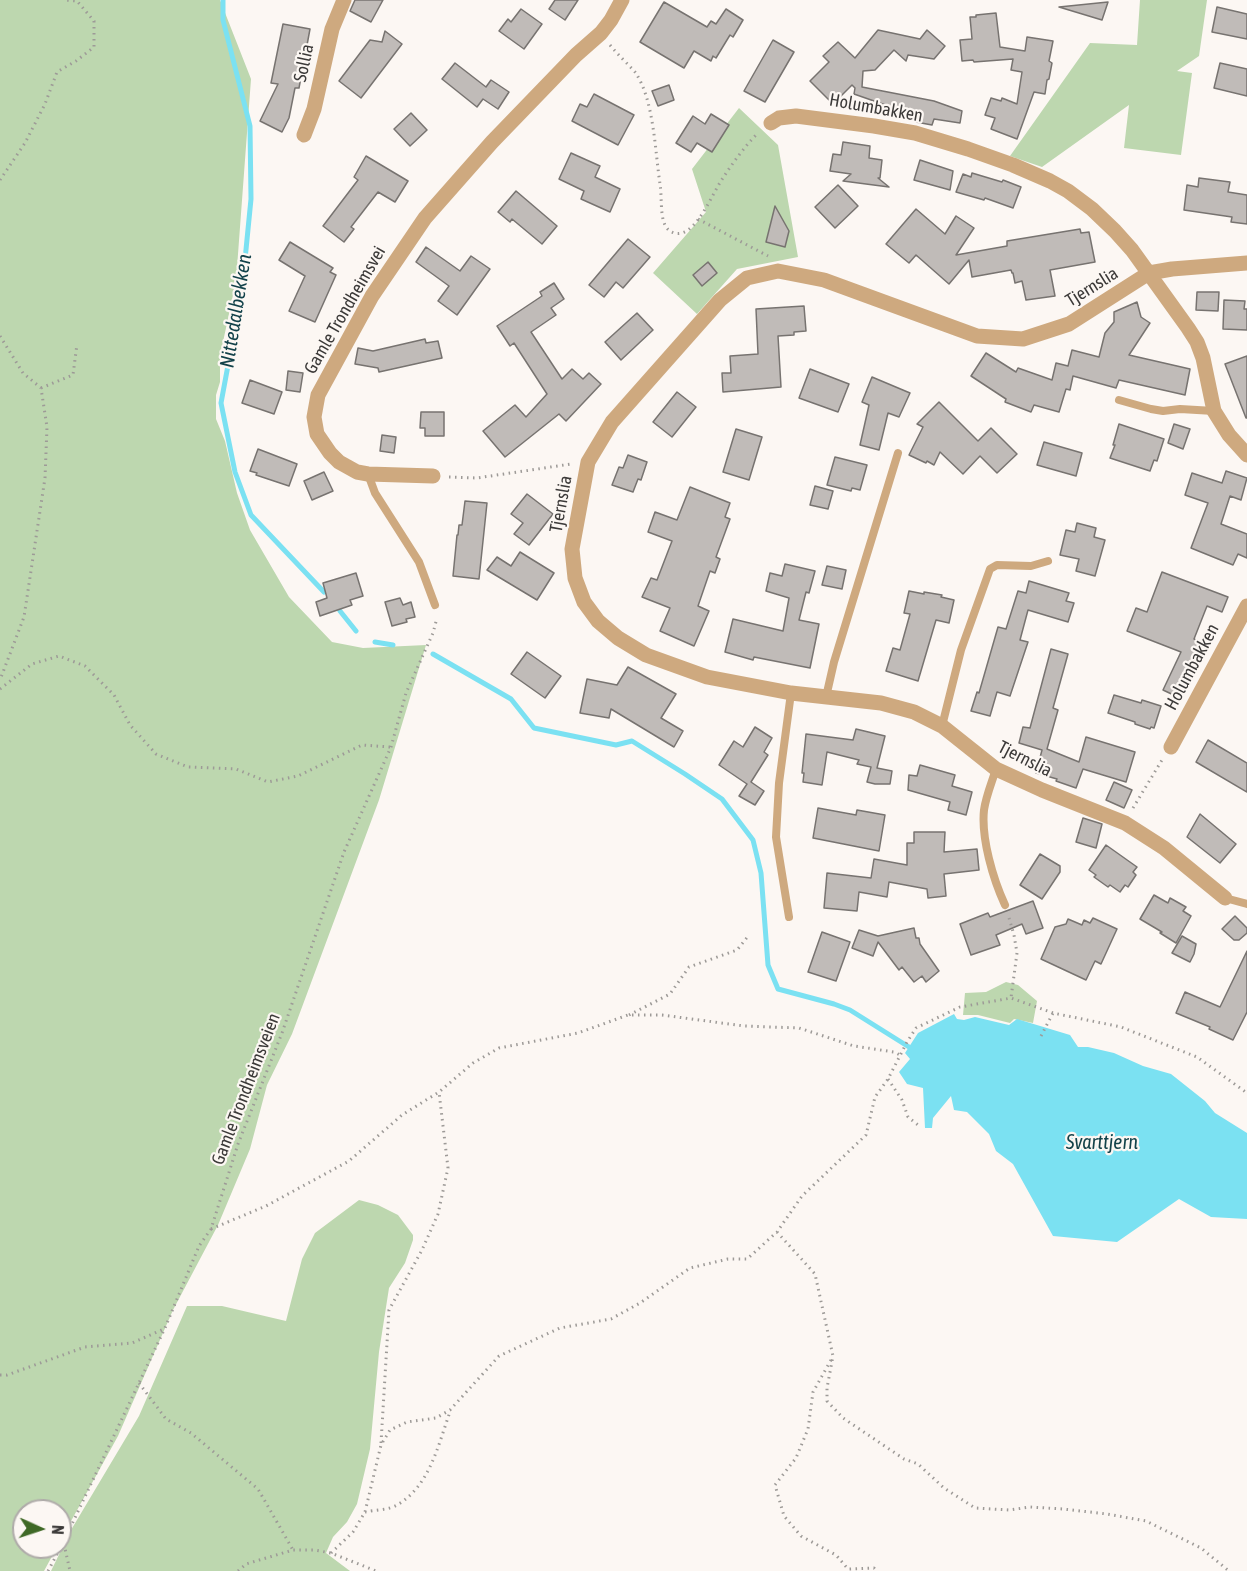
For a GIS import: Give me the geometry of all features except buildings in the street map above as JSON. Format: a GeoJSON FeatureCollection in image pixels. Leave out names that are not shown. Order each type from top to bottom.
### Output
{"type":"FeatureCollection","features":[{"type":"Feature","properties":{"kind":"street","name":"Sollia"},"geometry":{"type":"LineString","coordinates":[[304,135],[314,109],[332,28],[344,0]]}},
{"type":"Feature","properties":{"kind":"street","name":"Gamle Trondheimsvei"},"geometry":{"type":"LineString","coordinates":[[433,476],[368,474],[357,472],[339,462],[317,434],[314,417],[318,394],[372,296],[425,218],[492,142],[576,55],[601,33],[622,0]]}},
{"type":"Feature","properties":{"kind":"street","name":"Holumbakken"},"geometry":{"type":"LineString","coordinates":[[771,123],[779,118],[796,116],[915,134],[941,140],[1023,169],[1068,191],[1092,209],[1132,250],[1188,328],[1203,358],[1214,411],[1221,425],[1247,455]]}},
{"type":"Feature","properties":{"kind":"street","name":"Tjernslia"},"geometry":{"type":"LineString","coordinates":[[1225,898],[1164,849],[1125,823],[996,769],[942,726],[914,712],[881,703],[791,693],[707,676],[646,655],[618,638],[598,621],[584,602],[575,579],[572,549],[588,462],[612,422],[720,300],[747,278],[778,271],[824,280],[977,336],[1023,339],[1069,324],[1149,273],[1247,263]]}},
{"type":"Feature","properties":{"kind":"street","name":"Holumbakken"},"geometry":{"type":"LineString","coordinates":[[1171,747],[1247,606]]}},
{"type":"Feature","properties":{"kind":"lane"},"geometry":{"type":"LineString","coordinates":[[1119,400],[1162,411],[1214,411]]}},
{"type":"Feature","properties":{"kind":"lane"},"geometry":{"type":"LineString","coordinates":[[826,697],[834,662],[898,453]]}},
{"type":"Feature","properties":{"kind":"lane"},"geometry":{"type":"LineString","coordinates":[[368,474],[375,493],[419,561],[435,605]]}},
{"type":"Feature","properties":{"kind":"lane"},"geometry":{"type":"LineString","coordinates":[[942,726],[961,650],[990,570],[997,565],[1031,566],[1048,561]]}},
{"type":"Feature","properties":{"kind":"lane"},"geometry":{"type":"LineString","coordinates":[[789,917],[776,837],[779,783],[791,693]]}},
{"type":"Feature","properties":{"kind":"lane"},"geometry":{"type":"LineString","coordinates":[[996,769],[984,808],[984,828],[994,881],[1005,905]]}},
{"type":"Feature","properties":{"kind":"lane"},"geometry":{"type":"LineString","coordinates":[[1225,898],[1247,904]]}},
{"type":"Feature","properties":{"kind":"path"},"geometry":{"type":"LineString","coordinates":[[0,180],[25,143],[45,104],[57,72],[76,62],[94,47],[94,21],[77,1],[65,0]]}},
{"type":"Feature","properties":{"kind":"path"},"geometry":{"type":"LineString","coordinates":[[601,33],[634,72],[641,84],[652,117],[663,218],[666,227],[672,232],[681,234],[688,231],[746,146],[763,127],[771,123]]}},
{"type":"Feature","properties":{"kind":"path"},"geometry":{"type":"LineString","coordinates":[[698,219],[772,258]]}},
{"type":"Feature","properties":{"kind":"path"},"geometry":{"type":"LineString","coordinates":[[0,336],[23,373],[41,388],[47,427],[45,478],[24,617],[0,680]]}},
{"type":"Feature","properties":{"kind":"path"},"geometry":{"type":"LineString","coordinates":[[41,388],[73,375],[77,344]]}},
{"type":"Feature","properties":{"kind":"path"},"geometry":{"type":"LineString","coordinates":[[433,476],[477,478],[588,462]]}},
{"type":"Feature","properties":{"kind":"path","name":"Gamle Trondheimsveien"},"geometry":{"type":"LineString","coordinates":[[72,1524],[165,1328],[199,1246],[211,1229],[238,1144],[282,1033],[344,852],[391,747],[406,693],[433,633],[437,620],[435,605]]}},
{"type":"Feature","properties":{"kind":"path"},"geometry":{"type":"LineString","coordinates":[[0,689],[32,664],[59,656],[85,666],[114,695],[130,725],[156,753],[188,767],[236,770],[268,782],[298,776],[362,745],[391,747]]}},
{"type":"Feature","properties":{"kind":"path"},"geometry":{"type":"LineString","coordinates":[[1125,823],[1171,747]]}},
{"type":"Feature","properties":{"kind":"path"},"geometry":{"type":"LineString","coordinates":[[1005,905],[1017,953],[1011,998]]}},
{"type":"Feature","properties":{"kind":"path"},"geometry":{"type":"LineString","coordinates":[[211,1229],[266,1206],[349,1161],[402,1115],[439,1092],[473,1063],[499,1048],[578,1033],[628,1015],[670,994],[689,967],[737,950],[749,935]]}},
{"type":"Feature","properties":{"kind":"path"},"geometry":{"type":"LineString","coordinates":[[381,1445],[390,1430],[407,1422],[436,1418],[450,1410],[499,1356],[560,1328],[611,1319],[640,1303],[690,1268],[728,1259],[747,1259],[777,1232],[802,1196],[866,1135],[875,1097],[888,1079],[916,1028],[960,1007],[1011,998],[1053,1013],[1121,1027],[1197,1057],[1247,1093]]}},
{"type":"Feature","properties":{"kind":"path"},"geometry":{"type":"LineString","coordinates":[[1041,1036],[1053,1013]]}},
{"type":"Feature","properties":{"kind":"path"},"geometry":{"type":"LineString","coordinates":[[628,1015],[662,1015],[744,1026],[799,1028],[854,1046],[900,1055]]}},
{"type":"Feature","properties":{"kind":"path"},"geometry":{"type":"LineString","coordinates":[[888,1079],[902,1100],[908,1117],[918,1125]]}},
{"type":"Feature","properties":{"kind":"path"},"geometry":{"type":"LineString","coordinates":[[331,1553],[353,1532],[364,1512],[381,1445],[389,1310],[422,1250],[438,1214],[448,1168],[439,1092]]}},
{"type":"Feature","properties":{"kind":"path"},"geometry":{"type":"LineString","coordinates":[[777,1232],[815,1274],[833,1356],[827,1401],[843,1418],[904,1459],[918,1464],[944,1488],[975,1508],[1063,1509],[1146,1521],[1201,1548],[1229,1571]]}},
{"type":"Feature","properties":{"kind":"path"},"geometry":{"type":"LineString","coordinates":[[0,1375],[7,1375],[85,1347],[132,1343],[165,1328]]}},
{"type":"Feature","properties":{"kind":"path"},"geometry":{"type":"LineString","coordinates":[[833,1356],[813,1392],[808,1429],[796,1458],[775,1485],[784,1516],[801,1536],[836,1556],[848,1569],[874,1568],[877,1571]]}},
{"type":"Feature","properties":{"kind":"path"},"geometry":{"type":"LineString","coordinates":[[139,1383],[166,1419],[191,1433],[258,1489],[293,1550]]}},
{"type":"Feature","properties":{"kind":"path"},"geometry":{"type":"LineString","coordinates":[[364,1512],[396,1506],[419,1487],[429,1469],[450,1410]]}},
{"type":"Feature","properties":{"kind":"path"},"geometry":{"type":"LineString","coordinates":[[238,1571],[246,1564],[293,1550],[331,1553],[376,1571]]}},
{"type":"Feature","properties":{"kind":"path","name":"Gamle Trondheimsveien"},"geometry":{"type":"LineString","coordinates":[[48,1571],[54,1559]]}},
{"type":"Feature","properties":{"kind":"path"},"geometry":{"type":"LineString","coordinates":[[51,1565],[55,1570]]}},
{"type":"Feature","properties":{"kind":"green space"},"geometry":{"type":"Polygon","coordinates":[[[0,0],[220,0],[251,79],[236,281],[220,356],[220,382],[216,395],[216,419],[225,441],[237,493],[250,530],[289,597],[332,642],[363,648],[426,645],[379,800],[292,1034],[267,1085],[250,1149],[218,1225],[173,1310],[118,1436],[72,1519],[72,1499],[12,1499],[12,1559],[50,1559],[44,1571],[0,1571],[0,0]]]}},
{"type":"Feature","properties":{"kind":"green space"},"geometry":{"type":"Polygon","coordinates":[[[1140,0],[1207,0],[1199,56],[1177,71],[1192,73],[1181,155],[1124,148],[1129,105],[1042,167],[1010,156],[1090,43],[1137,45],[1140,0]]]}},
{"type":"Feature","properties":{"kind":"green space"},"geometry":{"type":"Polygon","coordinates":[[[739,108],[778,145],[798,257],[737,269],[697,314],[653,273],[706,212],[692,169],[739,108]]]}},
{"type":"Feature","properties":{"kind":"green space"},"geometry":{"type":"Polygon","coordinates":[[[1006,982],[1018,985],[1037,1001],[1033,1023],[1014,1019],[1010,1023],[978,1015],[963,1015],[965,993],[986,992],[1006,982]]]}},
{"type":"Feature","properties":{"kind":"green space"},"geometry":{"type":"Polygon","coordinates":[[[359,1200],[378,1205],[398,1215],[413,1235],[405,1263],[389,1288],[379,1352],[370,1449],[357,1504],[347,1522],[333,1537],[326,1553],[350,1571],[51,1571],[57,1559],[72,1559],[72,1528],[139,1416],[187,1306],[222,1306],[286,1321],[302,1259],[315,1233],[359,1200]]]}},
{"type":"Feature","properties":{"kind":"water","name":"Svarttjern"},"geometry":{"type":"Polygon","coordinates":[[[954,1014],[957,1019],[975,1017],[1009,1025],[1017,1019],[1070,1035],[1078,1047],[1114,1053],[1143,1066],[1171,1074],[1205,1101],[1215,1113],[1247,1133],[1247,1219],[1211,1217],[1179,1199],[1117,1242],[1053,1236],[1013,1164],[996,1151],[989,1134],[967,1112],[954,1110],[951,1096],[933,1118],[932,1128],[925,1128],[923,1088],[907,1084],[899,1072],[910,1059],[905,1053],[918,1033],[954,1014]]]}},
{"type":"Feature","properties":{"kind":"waterway","name":"Nittedalbekken"},"geometry":{"type":"LineString","coordinates":[[223,0],[223,20],[250,126],[251,199],[242,290],[221,403],[235,472],[251,515],[324,592]]}},
{"type":"Feature","properties":{"kind":"waterway"},"geometry":{"type":"LineString","coordinates":[[340,611],[356,631]]}},
{"type":"Feature","properties":{"kind":"waterway","name":"Nittedalbekken"},"geometry":{"type":"LineString","coordinates":[[375,642],[393,645]]}},
{"type":"Feature","properties":{"kind":"waterway","name":"Nittedalbekken"},"geometry":{"type":"LineString","coordinates":[[433,654],[511,699],[534,728],[616,745],[632,741],[722,799],[753,840],[761,873],[768,965],[778,989],[850,1010],[909,1047]]}}]}
